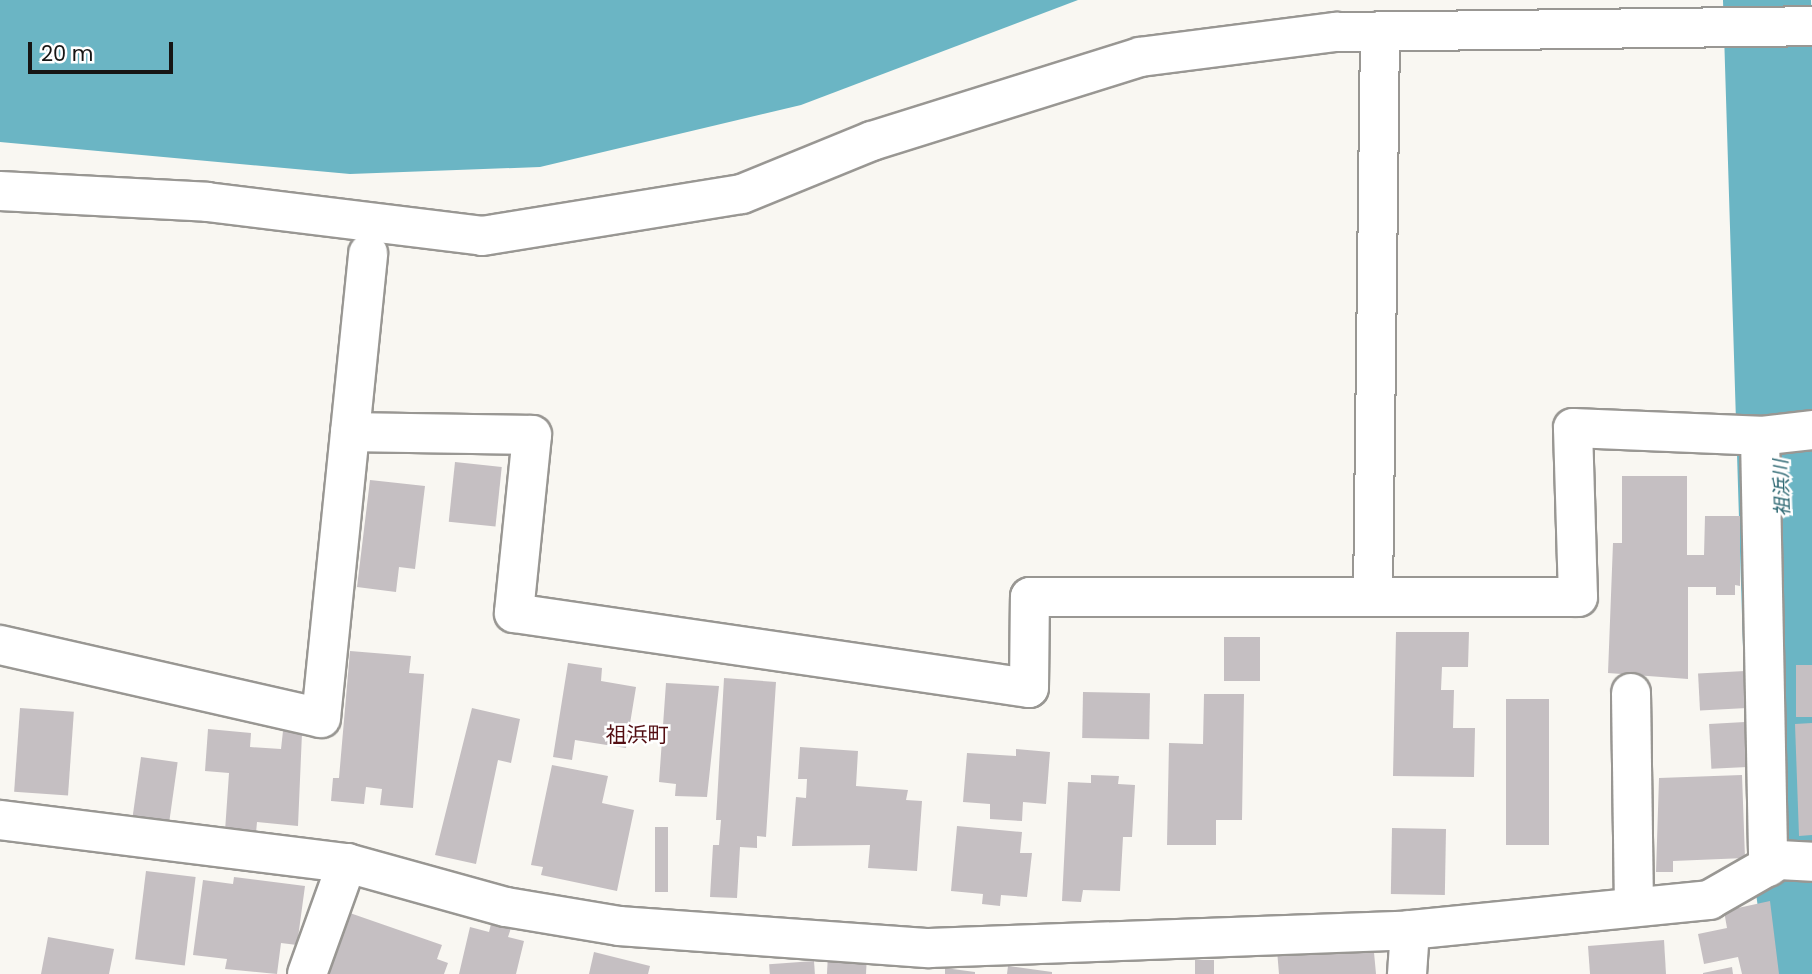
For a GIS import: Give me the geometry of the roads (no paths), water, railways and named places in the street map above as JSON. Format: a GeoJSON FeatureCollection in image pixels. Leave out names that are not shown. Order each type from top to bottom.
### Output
{"type":"FeatureCollection","features":[{"type":"Feature","properties":{"kind":"street"},"geometry":{"type":"LineString","coordinates":[[0,191],[207,202],[482,236],[742,194],[872,141],[1140,57],[1336,32],[1802,26]]}},
{"type":"Feature","properties":{"kind":"street"},"geometry":{"type":"LineString","coordinates":[[1373,597],[1380,31]]}},
{"type":"Feature","properties":{"kind":"street"},"geometry":{"type":"LineString","coordinates":[[0,645],[321,718],[368,253]]}},
{"type":"Feature","properties":{"kind":"street"},"geometry":{"type":"LineString","coordinates":[[0,820],[347,863],[506,907],[619,926],[929,948],[1410,930],[1634,905],[1709,900],[1786,863],[1787,433],[1573,428],[1578,597],[1030,597],[1030,688],[513,613],[532,435],[350,432]]}},
{"type":"Feature","properties":{"kind":"street"},"geometry":{"type":"LineString","coordinates":[[1631,692],[1634,905]]}},
{"type":"Feature","properties":{"kind":"street"},"geometry":{"type":"LineString","coordinates":[[307,974],[347,863]]}},
{"type":"Feature","properties":{"kind":"street"},"geometry":{"type":"LineString","coordinates":[[1407,974],[1410,930]]}},
{"type":"Feature","properties":{"kind":"water"},"geometry":{"type":"Polygon","coordinates":[[[0,0],[1078,0],[801,105],[540,167],[350,174],[0,142],[0,0]]]}},
{"type":"Feature","properties":{"kind":"waterway","name":"祖浜川"},"geometry":{"type":"LineString","coordinates":[[1767,0],[1793,842],[1812,974]]}},
{"type":"Feature","properties":{"kind":"district","name":"祖浜町"},"geometry":{"type":"Point","coordinates":[637,735]}}]}
